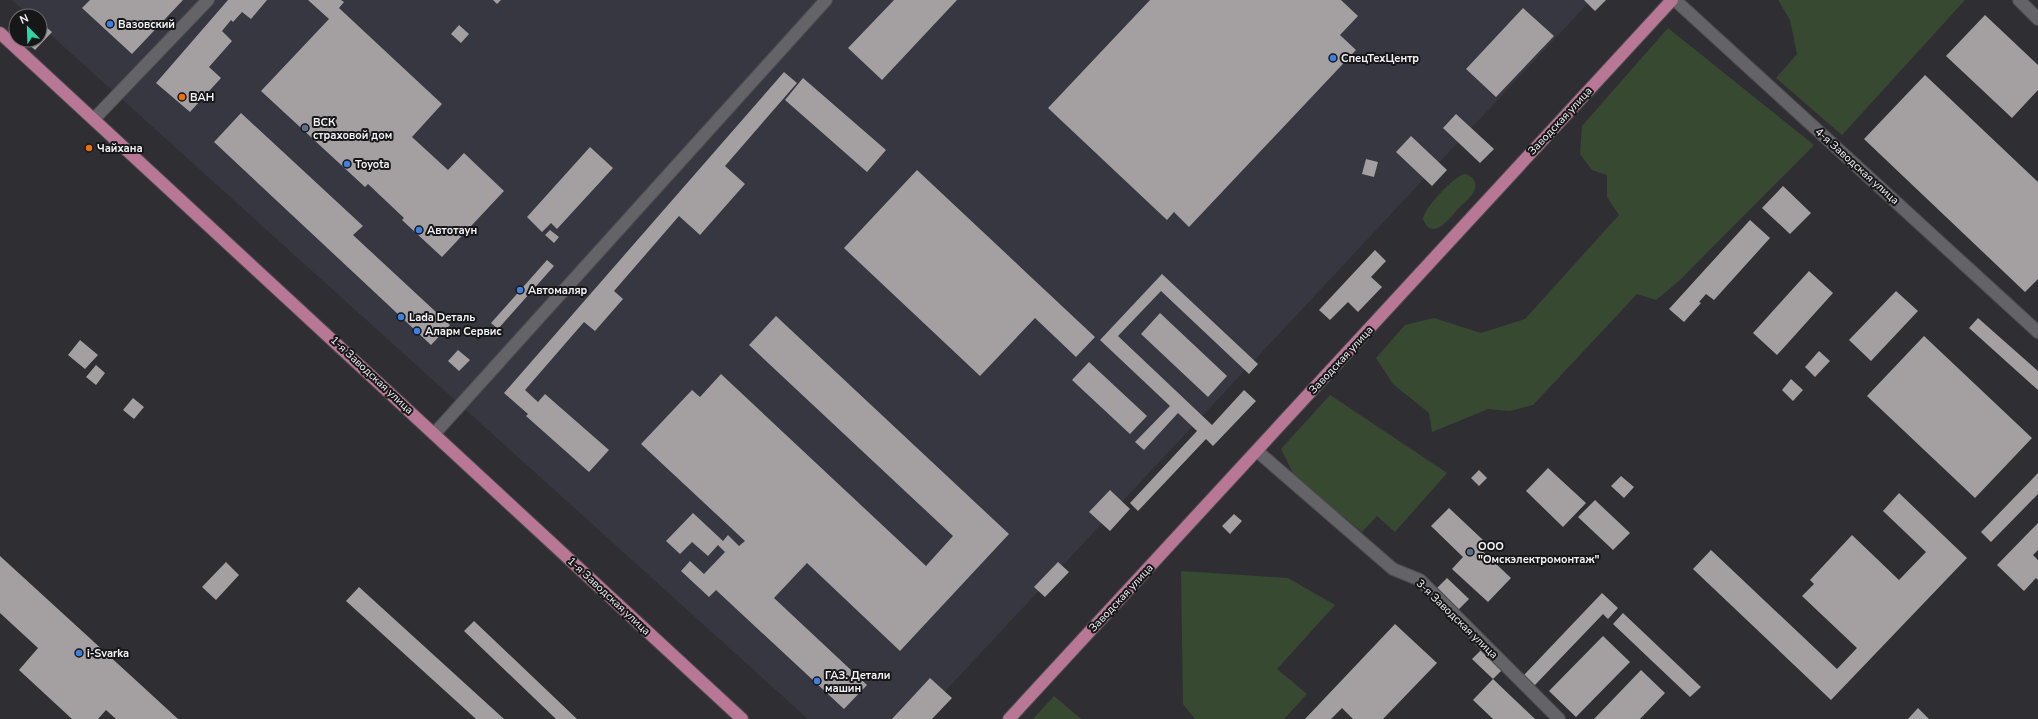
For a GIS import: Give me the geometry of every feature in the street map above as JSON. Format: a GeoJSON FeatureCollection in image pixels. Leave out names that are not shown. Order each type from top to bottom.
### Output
{"type":"FeatureCollection","features":[{"type":"Feature","properties":{"kind":"main road","name":"Заводская улица"},"geometry":{"type":"LineString","coordinates":[[1009,719],[1672,0]]}},
{"type":"Feature","properties":{"kind":"main road","name":"1-я Заводская улица"},"geometry":{"type":"LineString","coordinates":[[0,33],[742,719]]}},
{"type":"Feature","properties":{"kind":"street"},"geometry":{"type":"LineString","coordinates":[[94,119],[208,0]]}},
{"type":"Feature","properties":{"kind":"street"},"geometry":{"type":"LineString","coordinates":[[435,434],[826,0]]}},
{"type":"Feature","properties":{"kind":"street","name":"4-я Заводская улица"},"geometry":{"type":"LineString","coordinates":[[1675,0],[2038,332]]}},
{"type":"Feature","properties":{"kind":"street"},"geometry":{"type":"LineString","coordinates":[[2019,0],[2038,19]]}},
{"type":"Feature","properties":{"kind":"street","name":"3-я Заводская улица"},"geometry":{"type":"LineString","coordinates":[[1257,451],[1393,569],[1420,580],[1559,719]]}},
{"type":"Feature","properties":{"kind":"shaded area"},"geometry":{"type":"Polygon","coordinates":[[[12,0],[1591,0],[919,719],[808,719],[48,32],[48,8],[21,8],[12,0]]]}},
{"type":"Feature","properties":{"kind":"green space"},"geometry":{"type":"Polygon","coordinates":[[[1778,0],[1965,0],[1842,135],[1776,78],[1797,54],[1790,20],[1778,0]]]}},
{"type":"Feature","properties":{"kind":"green space"},"geometry":{"type":"Polygon","coordinates":[[[1668,28],[1814,145],[1679,281],[1656,300],[1637,294],[1533,405],[1510,411],[1488,409],[1432,432],[1429,413],[1393,384],[1376,358],[1405,325],[1434,318],[1481,333],[1525,319],[1619,215],[1607,197],[1607,175],[1592,170],[1580,154],[1582,126],[1668,28]]]}},
{"type":"Feature","properties":{"kind":"green space"},"geometry":{"type":"Polygon","coordinates":[[[1465,174],[1471,177],[1475,183],[1473,194],[1445,223],[1436,229],[1431,229],[1427,226],[1423,219],[1428,208],[1447,186],[1465,174]]]}},
{"type":"Feature","properties":{"kind":"green space"},"geometry":{"type":"Polygon","coordinates":[[[1330,395],[1447,473],[1395,532],[1377,516],[1362,532],[1295,477],[1281,449],[1330,395]]]}},
{"type":"Feature","properties":{"kind":"green space"},"geometry":{"type":"Polygon","coordinates":[[[1181,571],[1288,578],[1335,605],[1277,669],[1307,694],[1284,719],[1195,719],[1183,704],[1181,571]]]}},
{"type":"Feature","properties":{"kind":"green space"},"geometry":{"type":"Polygon","coordinates":[[[1054,696],[1081,719],[1033,719],[1054,696]]]}},
{"type":"Feature","properties":{"kind":"building"},"geometry":{"type":"Polygon","coordinates":[[[90,0],[183,0],[132,54],[82,8],[90,0]]]}},
{"type":"Feature","properties":{"kind":"building"},"geometry":{"type":"Polygon","coordinates":[[[228,0],[267,0],[251,19],[242,12],[233,22],[231,20],[222,31],[232,41],[209,67],[221,78],[190,112],[156,83],[228,0]]]}},
{"type":"Feature","properties":{"kind":"building"},"geometry":{"type":"Polygon","coordinates":[[[308,0],[341,0],[344,2],[339,8],[442,104],[412,137],[448,170],[464,153],[504,191],[442,257],[402,220],[404,218],[368,184],[365,187],[261,91],[329,19],[308,0]]]}},
{"type":"Feature","properties":{"kind":"building"},"geometry":{"type":"Polygon","coordinates":[[[493,0],[501,0],[497,4],[493,0]]]}},
{"type":"Feature","properties":{"kind":"building"},"geometry":{"type":"Polygon","coordinates":[[[894,0],[957,0],[882,80],[848,48],[894,0]]]}},
{"type":"Feature","properties":{"kind":"building"},"geometry":{"type":"Polygon","coordinates":[[[1150,0],[1341,0],[1358,16],[1340,35],[1356,50],[1189,227],[1174,212],[1167,220],[1048,108],[1150,0]]]}},
{"type":"Feature","properties":{"kind":"building"},"geometry":{"type":"Polygon","coordinates":[[[1584,0],[1606,0],[1595,11],[1584,0]]]}},
{"type":"Feature","properties":{"kind":"building"},"geometry":{"type":"Polygon","coordinates":[[[1523,8],[1554,36],[1496,97],[1466,69],[1523,8]]]}},
{"type":"Feature","properties":{"kind":"building"},"geometry":{"type":"Polygon","coordinates":[[[1985,15],[2038,65],[2038,90],[2012,118],[1946,56],[1985,15]]]}},
{"type":"Feature","properties":{"kind":"building"},"geometry":{"type":"Polygon","coordinates":[[[459,25],[469,34],[461,43],[451,34],[459,25]]]}},
{"type":"Feature","properties":{"kind":"building"},"geometry":{"type":"Polygon","coordinates":[[[48,29],[52,32],[48,36],[48,29]]]}},
{"type":"Feature","properties":{"kind":"building"},"geometry":{"type":"Polygon","coordinates":[[[784,72],[797,83],[725,166],[745,184],[700,235],[679,216],[614,291],[623,299],[595,331],[584,322],[525,390],[538,402],[545,394],[609,450],[589,472],[526,416],[528,414],[504,393],[784,72]]]}},
{"type":"Feature","properties":{"kind":"building"},"geometry":{"type":"Polygon","coordinates":[[[1925,75],[2038,182],[2038,279],[2025,292],[1864,139],[1925,75]]]}},
{"type":"Feature","properties":{"kind":"building"},"geometry":{"type":"Polygon","coordinates":[[[803,78],[886,150],[867,172],[785,100],[803,78]]]}},
{"type":"Feature","properties":{"kind":"building"},"geometry":{"type":"Polygon","coordinates":[[[241,113],[363,226],[353,235],[450,325],[431,345],[214,142],[241,113]]]}},
{"type":"Feature","properties":{"kind":"building"},"geometry":{"type":"Polygon","coordinates":[[[1456,114],[1494,149],[1480,163],[1443,128],[1456,114]]]}},
{"type":"Feature","properties":{"kind":"building"},"geometry":{"type":"Polygon","coordinates":[[[1411,136],[1447,170],[1432,186],[1396,152],[1411,136]]]}},
{"type":"Feature","properties":{"kind":"building"},"geometry":{"type":"Polygon","coordinates":[[[590,147],[613,168],[557,229],[551,223],[542,232],[527,217],[590,147]]]}},
{"type":"Feature","properties":{"kind":"building"},"geometry":{"type":"Polygon","coordinates":[[[1366,159],[1378,162],[1374,177],[1362,174],[1366,159]]]}},
{"type":"Feature","properties":{"kind":"building"},"geometry":{"type":"Polygon","coordinates":[[[917,170],[1095,337],[1076,357],[1035,318],[980,376],[844,248],[917,170]]]}},
{"type":"Feature","properties":{"kind":"building"},"geometry":{"type":"Polygon","coordinates":[[[1783,186],[1811,213],[1790,234],[1762,208],[1783,186]]]}},
{"type":"Feature","properties":{"kind":"building"},"geometry":{"type":"Polygon","coordinates":[[[1750,220],[1770,238],[1714,300],[1706,294],[1699,302],[1701,303],[1684,322],[1669,309],[1750,220]]]}},
{"type":"Feature","properties":{"kind":"building"},"geometry":{"type":"Polygon","coordinates":[[[550,230],[559,237],[554,243],[545,235],[550,230]]]}},
{"type":"Feature","properties":{"kind":"building"},"geometry":{"type":"Polygon","coordinates":[[[1375,250],[1386,261],[1371,277],[1382,287],[1358,312],[1348,302],[1330,320],[1319,310],[1375,250]]]}},
{"type":"Feature","properties":{"kind":"building"},"geometry":{"type":"Polygon","coordinates":[[[547,260],[554,266],[498,329],[491,323],[547,260]]]}},
{"type":"Feature","properties":{"kind":"building"},"geometry":{"type":"Polygon","coordinates":[[[1809,271],[1833,293],[1777,355],[1753,333],[1809,271]]]}},
{"type":"Feature","properties":{"kind":"building"},"geometry":{"type":"Polygon","coordinates":[[[1162,274],[1258,364],[1249,374],[1161,291],[1118,336],[1212,425],[1244,390],[1256,401],[1213,446],[1206,439],[1138,511],[1130,503],[1197,431],[1178,413],[1144,450],[1135,442],[1170,406],[1100,340],[1162,274]]]}},
{"type":"Feature","properties":{"kind":"building"},"geometry":{"type":"Polygon","coordinates":[[[1896,291],[1918,311],[1871,361],[1849,340],[1896,291]]]}},
{"type":"Feature","properties":{"kind":"building"},"geometry":{"type":"Polygon","coordinates":[[[1160,313],[1227,376],[1208,397],[1141,334],[1160,313]]]}},
{"type":"Feature","properties":{"kind":"building"},"geometry":{"type":"Polygon","coordinates":[[[776,316],[1009,534],[900,651],[807,563],[774,598],[867,685],[844,709],[716,590],[709,597],[681,571],[690,561],[704,574],[725,552],[718,545],[708,556],[692,542],[680,554],[666,541],[693,513],[723,541],[728,535],[739,546],[745,541],[641,444],[692,390],[700,397],[721,374],[926,566],[953,536],[749,345],[776,316]]]}},
{"type":"Feature","properties":{"kind":"building"},"geometry":{"type":"Polygon","coordinates":[[[1978,318],[2038,371],[2038,390],[1969,328],[1978,318]]]}},
{"type":"Feature","properties":{"kind":"building"},"geometry":{"type":"Polygon","coordinates":[[[1924,336],[2032,438],[1975,498],[1867,396],[1924,336]]]}},
{"type":"Feature","properties":{"kind":"building"},"geometry":{"type":"Polygon","coordinates":[[[80,340],[98,355],[85,369],[68,355],[80,340]]]}},
{"type":"Feature","properties":{"kind":"building"},"geometry":{"type":"Polygon","coordinates":[[[458,350],[470,360],[459,371],[448,361],[458,350]]]}},
{"type":"Feature","properties":{"kind":"building"},"geometry":{"type":"Polygon","coordinates":[[[1819,351],[1830,361],[1815,377],[1805,367],[1819,351]]]}},
{"type":"Feature","properties":{"kind":"building"},"geometry":{"type":"Polygon","coordinates":[[[1089,362],[1147,416],[1130,434],[1072,380],[1089,362]]]}},
{"type":"Feature","properties":{"kind":"building"},"geometry":{"type":"Polygon","coordinates":[[[96,365],[105,373],[96,385],[86,377],[96,365]]]}},
{"type":"Feature","properties":{"kind":"building"},"geometry":{"type":"Polygon","coordinates":[[[1791,379],[1803,390],[1793,401],[1782,390],[1791,379]]]}},
{"type":"Feature","properties":{"kind":"building"},"geometry":{"type":"Polygon","coordinates":[[[133,398],[144,407],[134,419],[123,410],[133,398]]]}},
{"type":"Feature","properties":{"kind":"building"},"geometry":{"type":"Polygon","coordinates":[[[1548,468],[1586,503],[1563,527],[1526,491],[1548,468]]]}},
{"type":"Feature","properties":{"kind":"building"},"geometry":{"type":"Polygon","coordinates":[[[1479,470],[1487,478],[1479,486],[1471,478],[1479,470]]]}},
{"type":"Feature","properties":{"kind":"building"},"geometry":{"type":"Polygon","coordinates":[[[2038,473],[2038,494],[1991,542],[1981,532],[2038,473]]]}},
{"type":"Feature","properties":{"kind":"building"},"geometry":{"type":"Polygon","coordinates":[[[1621,476],[1634,487],[1624,498],[1611,486],[1621,476]]]}},
{"type":"Feature","properties":{"kind":"building"},"geometry":{"type":"Polygon","coordinates":[[[1110,490],[1130,509],[1110,531],[1089,512],[1110,490]]]}},
{"type":"Feature","properties":{"kind":"building"},"geometry":{"type":"Polygon","coordinates":[[[1899,493],[1967,558],[1831,700],[1693,569],[1711,550],[1837,669],[1857,648],[1802,596],[1814,584],[1810,580],[1852,535],[1899,580],[1926,552],[1883,511],[1899,493]]]}},
{"type":"Feature","properties":{"kind":"building"},"geometry":{"type":"Polygon","coordinates":[[[1595,500],[1630,533],[1613,550],[1578,517],[1595,500]]]}},
{"type":"Feature","properties":{"kind":"building","name":"ООО \"Омскэлектромонтаж\""},"geometry":{"type":"Polygon","coordinates":[[[1449,508],[1483,540],[1477,546],[1511,578],[1488,602],[1452,569],[1463,557],[1431,526],[1449,508]]]}},
{"type":"Feature","properties":{"kind":"building"},"geometry":{"type":"Polygon","coordinates":[[[1234,514],[1242,521],[1230,534],[1222,526],[1234,514]]]}},
{"type":"Feature","properties":{"kind":"building"},"geometry":{"type":"Polygon","coordinates":[[[2038,523],[2038,550],[2033,555],[2038,560],[2038,580],[2036,578],[2024,591],[1997,565],[2038,523]]]}},
{"type":"Feature","properties":{"kind":"building"},"geometry":{"type":"Polygon","coordinates":[[[0,556],[178,719],[116,719],[106,710],[98,719],[72,719],[19,670],[38,648],[0,613],[0,556]]]}},
{"type":"Feature","properties":{"kind":"building"},"geometry":{"type":"Polygon","coordinates":[[[226,562],[239,575],[216,600],[202,587],[226,562]]]}},
{"type":"Feature","properties":{"kind":"building"},"geometry":{"type":"Polygon","coordinates":[[[1058,562],[1069,572],[1045,597],[1034,587],[1058,562]]]}},
{"type":"Feature","properties":{"kind":"building"},"geometry":{"type":"Polygon","coordinates":[[[1447,578],[1469,599],[1458,610],[1436,589],[1447,578]]]}},
{"type":"Feature","properties":{"kind":"building"},"geometry":{"type":"Polygon","coordinates":[[[359,587],[504,719],[476,719],[346,601],[359,587]]]}},
{"type":"Feature","properties":{"kind":"building"},"geometry":{"type":"Polygon","coordinates":[[[1602,593],[1618,608],[1608,619],[1603,614],[1534,686],[1523,676],[1602,593]]]}},
{"type":"Feature","properties":{"kind":"building"},"geometry":{"type":"Polygon","coordinates":[[[1623,613],[1701,687],[1690,697],[1613,624],[1623,613]]]}},
{"type":"Feature","properties":{"kind":"building"},"geometry":{"type":"Polygon","coordinates":[[[474,621],[577,719],[556,719],[464,631],[474,621]]]}},
{"type":"Feature","properties":{"kind":"building"},"geometry":{"type":"Polygon","coordinates":[[[1395,624],[1437,663],[1383,719],[1353,719],[1342,708],[1331,719],[1305,719],[1395,624]]]}},
{"type":"Feature","properties":{"kind":"building"},"geometry":{"type":"Polygon","coordinates":[[[1603,636],[1630,662],[1576,717],[1549,691],[1603,636]]]}},
{"type":"Feature","properties":{"kind":"building"},"geometry":{"type":"Polygon","coordinates":[[[1481,650],[1502,670],[1493,679],[1472,659],[1481,650]]]}},
{"type":"Feature","properties":{"kind":"building"},"geometry":{"type":"Polygon","coordinates":[[[1641,670],[1665,693],[1640,719],[1594,719],[1641,670]]]}},
{"type":"Feature","properties":{"kind":"building"},"geometry":{"type":"Polygon","coordinates":[[[930,678],[952,698],[932,719],[892,719],[930,678]]]}},
{"type":"Feature","properties":{"kind":"building"},"geometry":{"type":"Polygon","coordinates":[[[1493,679],[1535,719],[1493,719],[1473,700],[1493,679]]]}},
{"type":"Feature","properties":{"kind":"building"},"geometry":{"type":"Polygon","coordinates":[[[1918,708],[1929,719],[1908,719],[1918,708]]]}},
{"type":"Feature","properties":{"kind":"place","name":"Вазовский"},"geometry":{"type":"Point","coordinates":[110,24]}},
{"type":"Feature","properties":{"kind":"place","name":"СпецТехЦентр"},"geometry":{"type":"Point","coordinates":[1333,58]}},
{"type":"Feature","properties":{"kind":"place","name":"ВАН"},"geometry":{"type":"Point","coordinates":[182,97]}},
{"type":"Feature","properties":{"kind":"place","name":"ВСК страховой дом"},"geometry":{"type":"Point","coordinates":[305,128]}},
{"type":"Feature","properties":{"kind":"place","name":"Чайхана"},"geometry":{"type":"Point","coordinates":[89,148]}},
{"type":"Feature","properties":{"kind":"place","name":"Toyota"},"geometry":{"type":"Point","coordinates":[347,164]}},
{"type":"Feature","properties":{"kind":"place","name":"Автотаун"},"geometry":{"type":"Point","coordinates":[419,230]}},
{"type":"Feature","properties":{"kind":"place","name":"Автомаляр"},"geometry":{"type":"Point","coordinates":[520,290]}},
{"type":"Feature","properties":{"kind":"place","name":"Lada Dеталь"},"geometry":{"type":"Point","coordinates":[401,317]}},
{"type":"Feature","properties":{"kind":"place","name":"Аларм Сервис"},"geometry":{"type":"Point","coordinates":[417,331]}},
{"type":"Feature","properties":{"kind":"place","name":"ООО \"Омскэлектромонтаж\""},"geometry":{"type":"Point","coordinates":[1470,552]}},
{"type":"Feature","properties":{"kind":"place","name":"i-Svarka"},"geometry":{"type":"Point","coordinates":[79,653]}},
{"type":"Feature","properties":{"kind":"place","name":"ГАЗ. Детали машин"},"geometry":{"type":"Point","coordinates":[817,681]}}]}
